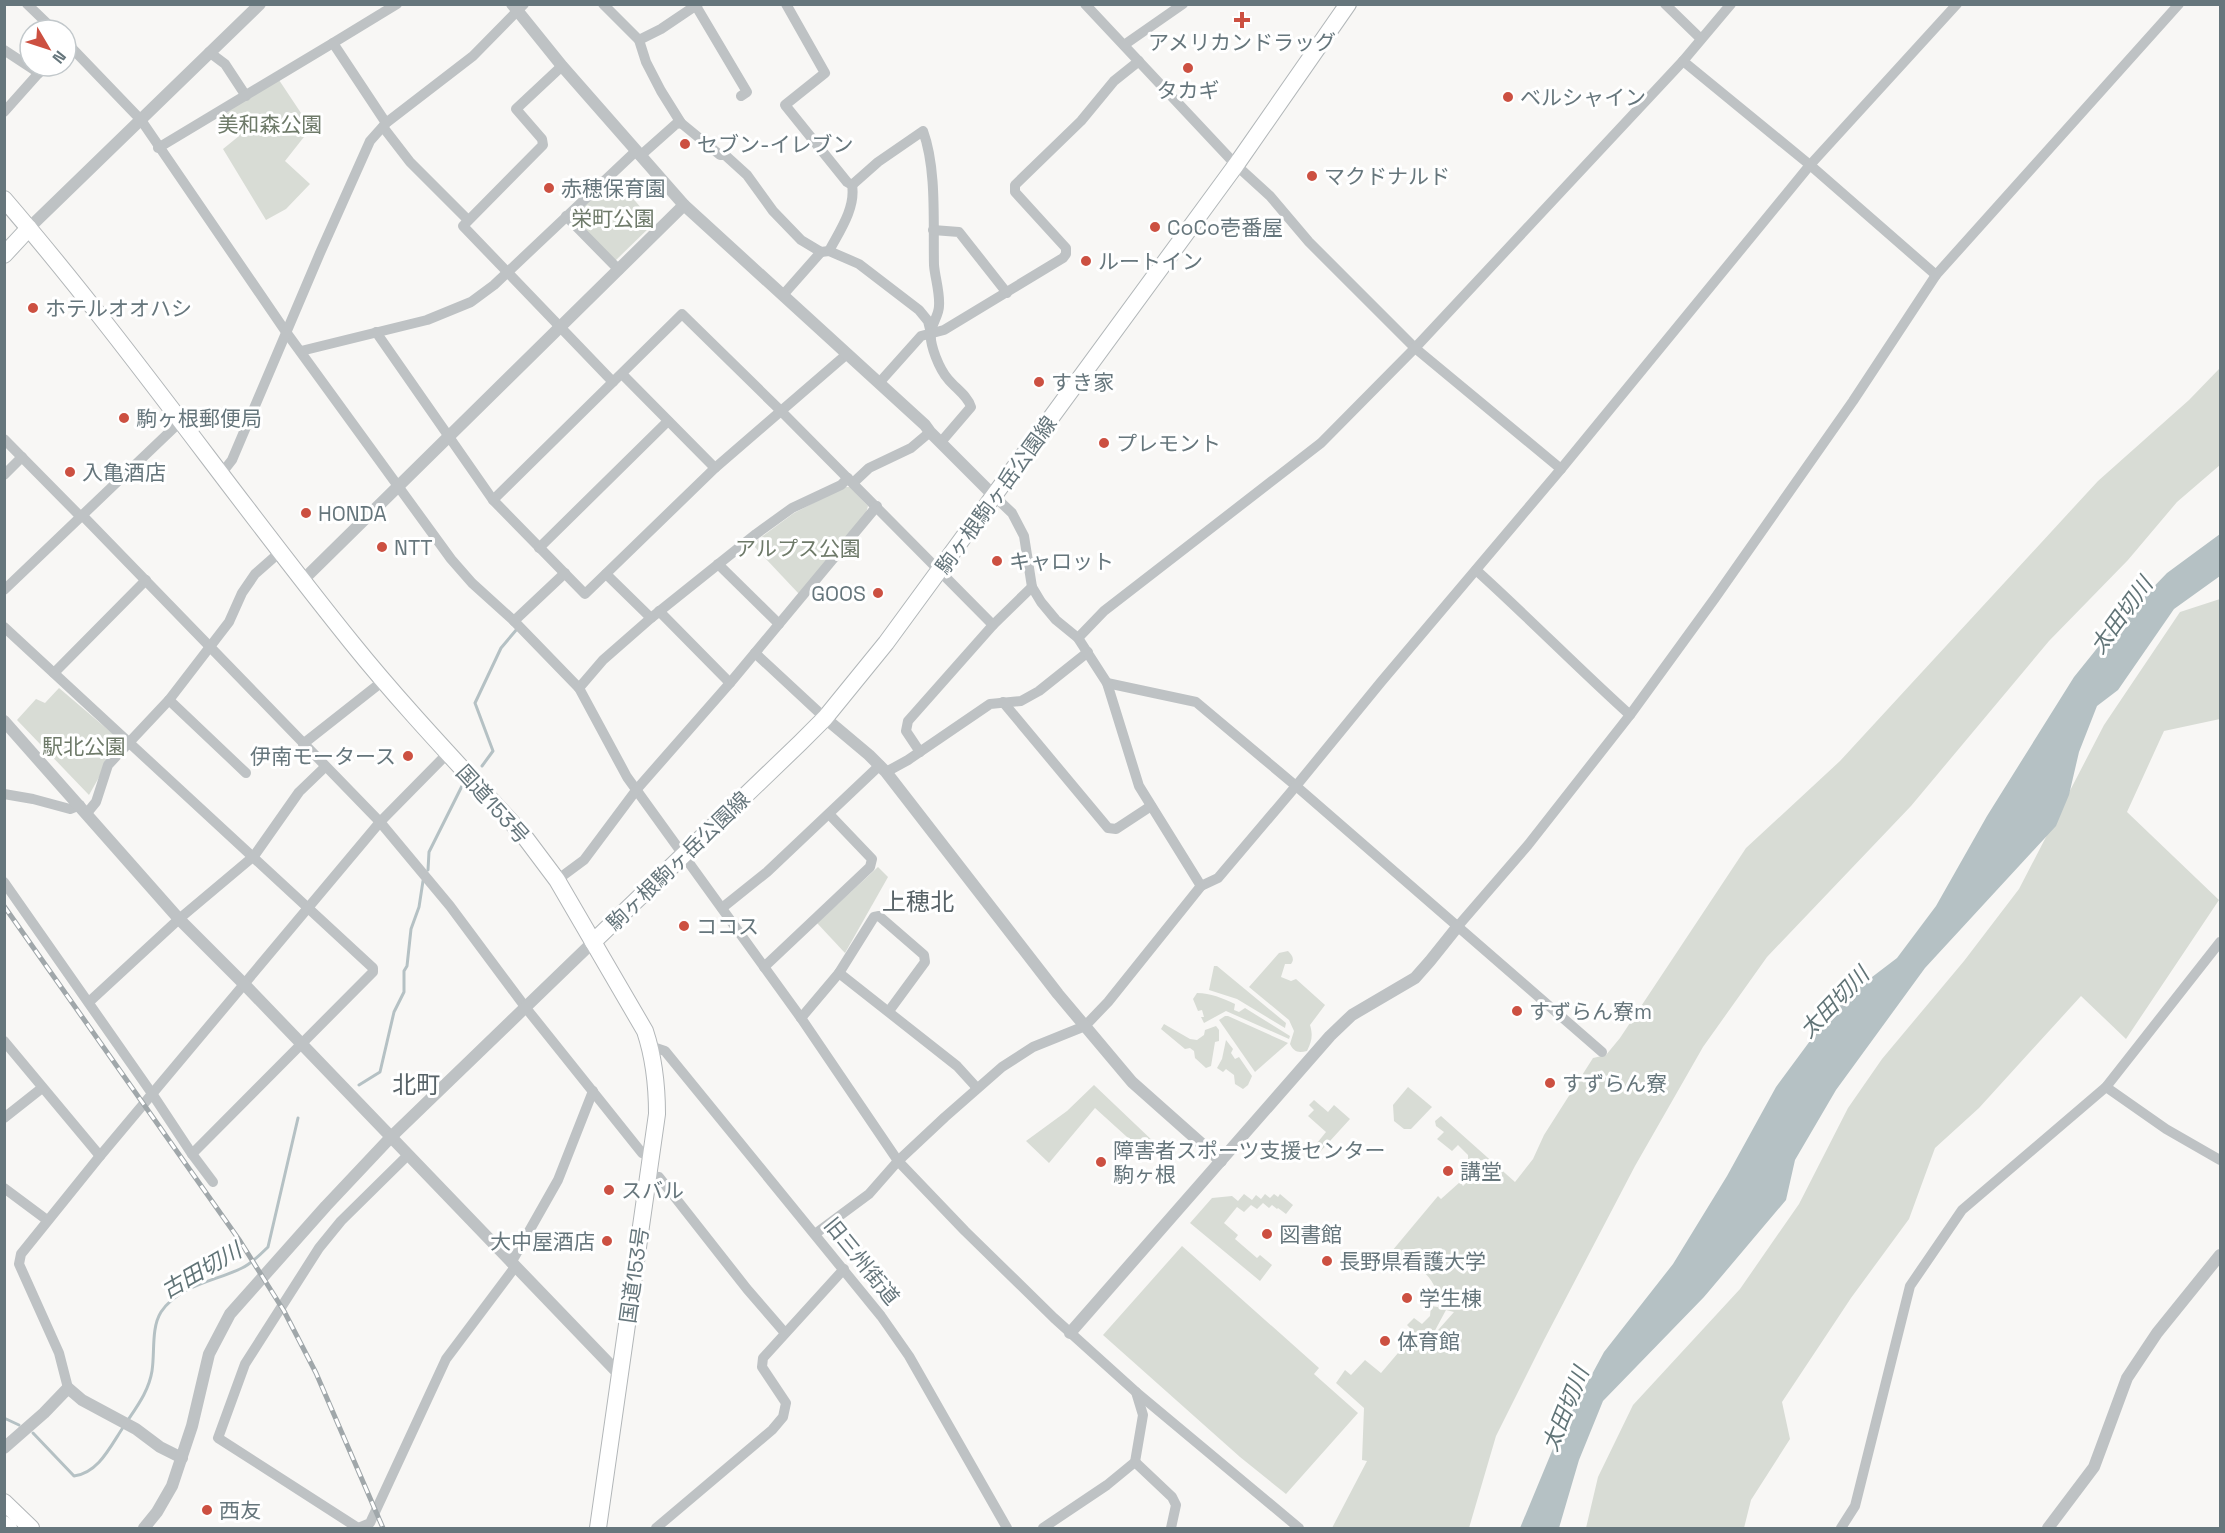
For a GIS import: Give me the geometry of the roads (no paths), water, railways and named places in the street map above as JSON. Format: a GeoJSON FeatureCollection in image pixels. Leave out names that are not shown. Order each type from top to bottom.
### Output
{"type":"FeatureCollection","features":[{"type":"Feature","properties":{"kind":"main road","name":"駒ヶ根駒ヶ岳公園線"},"geometry":{"type":"LineString","coordinates":[[593,942],[825,718],[886,643],[1236,165],[1348,4]]}},
{"type":"Feature","properties":{"kind":"main road","name":"国道153号"},"geometry":{"type":"LineString","coordinates":[[4,199],[181,421],[382,681],[524,836],[557,880],[638,1017],[650,1046],[657,1091],[657,1114],[598,1528]]}},
{"type":"Feature","properties":{"kind":"main road"},"geometry":{"type":"LineString","coordinates":[[4,255],[29,228]]}},
{"type":"Feature","properties":{"kind":"main road"},"geometry":{"type":"LineString","coordinates":[[4,1502],[31,1528]]}},
{"type":"Feature","properties":{"kind":"main road"},"geometry":{"type":"LineString","coordinates":[[4,1524],[9,1528]]}},
{"type":"Feature","properties":{"kind":"street"},"geometry":{"type":"LineString","coordinates":[[27,4],[42,18]]}},
{"type":"Feature","properties":{"kind":"street"},"geometry":{"type":"LineString","coordinates":[[29,228],[260,4]]}},
{"type":"Feature","properties":{"kind":"street"},"geometry":{"type":"LineString","coordinates":[[158,148],[397,4]]}},
{"type":"Feature","properties":{"kind":"street"},"geometry":{"type":"LineString","coordinates":[[603,4],[639,40],[656,82],[681,123],[720,155],[725,154],[737,165],[792,233],[808,246],[859,264],[919,310],[928,321],[935,356],[946,378],[969,401],[971,407],[941,442]]}},
{"type":"Feature","properties":{"kind":"street"},"geometry":{"type":"LineString","coordinates":[[786,4],[825,73],[785,105],[847,182],[852,185]]}},
{"type":"Feature","properties":{"kind":"street"},"geometry":{"type":"LineString","coordinates":[[1124,45],[1183,4]]}},
{"type":"Feature","properties":{"kind":"street"},"geometry":{"type":"LineString","coordinates":[[1665,4],[1701,39]]}},
{"type":"Feature","properties":{"kind":"street"},"geometry":{"type":"LineString","coordinates":[[1078,638],[1104,611],[1321,444],[1415,348],[1683,61],[1731,4]]}},
{"type":"Feature","properties":{"kind":"street"},"geometry":{"type":"LineString","coordinates":[[816,1234],[869,1194],[898,1161],[1002,1067],[1033,1047],[1084,1026],[1108,1002],[1200,886],[1218,878],[1296,786],[1561,469],[1810,165],[1957,4]]}},
{"type":"Feature","properties":{"kind":"street"},"geometry":{"type":"LineString","coordinates":[[1070,1333],[1330,1036],[1352,1015],[1415,978],[1528,845],[1630,715],[1781,504],[1936,275],[2180,4]]}},
{"type":"Feature","properties":{"kind":"street"},"geometry":{"type":"LineString","coordinates":[[639,40],[661,29],[697,5],[747,92],[741,96]]}},
{"type":"Feature","properties":{"kind":"street"},"geometry":{"type":"LineString","coordinates":[[1086,5],[1236,165],[1270,196],[1309,242],[1415,348],[1561,469]]}},
{"type":"Feature","properties":{"kind":"street"},"geometry":{"type":"LineString","coordinates":[[221,474],[232,460],[370,141],[385,125],[472,56],[517,6],[562,66],[684,205],[925,424],[930,432],[1012,513],[1024,536],[1032,587],[1056,620],[1078,638],[1107,683],[1139,786],[1200,886]]}},
{"type":"Feature","properties":{"kind":"street"},"geometry":{"type":"LineString","coordinates":[[333,43],[410,162],[468,220]]}},
{"type":"Feature","properties":{"kind":"street"},"geometry":{"type":"LineString","coordinates":[[4,50],[18,57]]}},
{"type":"Feature","properties":{"kind":"street"},"geometry":{"type":"LineString","coordinates":[[209,52],[225,64],[246,96]]}},
{"type":"Feature","properties":{"kind":"street"},"geometry":{"type":"LineString","coordinates":[[78,54],[141,120],[286,332],[451,559],[472,583],[514,621],[579,688],[622,768],[801,1018],[898,1161],[965,1232],[1070,1333],[1136,1392],[1299,1528]]}},
{"type":"Feature","properties":{"kind":"street"},"geometry":{"type":"LineString","coordinates":[[1683,61],[1810,165],[1936,275]]}},
{"type":"Feature","properties":{"kind":"street"},"geometry":{"type":"LineString","coordinates":[[879,383],[921,336],[944,330],[1007,293],[1066,254],[1066,248],[1015,192],[1015,185],[1082,121],[1114,81],[1139,62]]}},
{"type":"Feature","properties":{"kind":"street"},"geometry":{"type":"LineString","coordinates":[[562,66],[516,109],[542,139],[543,145],[463,226],[560,327],[668,421],[715,468]]}},
{"type":"Feature","properties":{"kind":"street"},"geometry":{"type":"LineString","coordinates":[[4,112],[35,78]]}},
{"type":"Feature","properties":{"kind":"street"},"geometry":{"type":"LineString","coordinates":[[301,351],[427,320],[471,302],[494,285],[566,216],[638,153],[676,124],[681,123]]}},
{"type":"Feature","properties":{"kind":"street"},"geometry":{"type":"LineString","coordinates":[[783,295],[825,251],[845,222],[852,200],[852,185],[878,162],[923,131],[928,145],[931,171],[934,268],[939,308],[931,333]]}},
{"type":"Feature","properties":{"kind":"street"},"geometry":{"type":"LineString","coordinates":[[303,580],[684,205]]}},
{"type":"Feature","properties":{"kind":"street"},"geometry":{"type":"LineString","coordinates":[[566,216],[619,270]]}},
{"type":"Feature","properties":{"kind":"street"},"geometry":{"type":"LineString","coordinates":[[933,230],[959,232],[1007,293]]}},
{"type":"Feature","properties":{"kind":"street"},"geometry":{"type":"LineString","coordinates":[[493,500],[682,314],[993,625]]}},
{"type":"Feature","properties":{"kind":"street"},"geometry":{"type":"LineString","coordinates":[[376,332],[493,500],[585,594],[715,468],[847,354]]}},
{"type":"Feature","properties":{"kind":"street"},"geometry":{"type":"LineString","coordinates":[[6,586],[181,421]]}},
{"type":"Feature","properties":{"kind":"street"},"geometry":{"type":"LineString","coordinates":[[539,548],[668,421]]}},
{"type":"Feature","properties":{"kind":"street"},"geometry":{"type":"LineString","coordinates":[[579,688],[603,660],[655,615],[792,508],[850,481],[869,468],[911,448],[930,432]]}},
{"type":"Feature","properties":{"kind":"street"},"geometry":{"type":"LineString","coordinates":[[4,439],[146,580],[380,822],[450,906],[526,1008],[642,1153],[651,1155]]}},
{"type":"Feature","properties":{"kind":"street"},"geometry":{"type":"LineString","coordinates":[[4,475],[22,457]]}},
{"type":"Feature","properties":{"kind":"street"},"geometry":{"type":"LineString","coordinates":[[557,880],[584,860],[637,789],[755,654],[877,507]]}},
{"type":"Feature","properties":{"kind":"street"},"geometry":{"type":"LineString","coordinates":[[4,794],[70,809],[83,809],[96,802],[108,765],[169,700],[229,622],[255,574],[280,552]]}},
{"type":"Feature","properties":{"kind":"street"},"geometry":{"type":"LineString","coordinates":[[718,564],[779,624]]}},
{"type":"Feature","properties":{"kind":"street"},"geometry":{"type":"LineString","coordinates":[[1476,570],[1630,715]]}},
{"type":"Feature","properties":{"kind":"street"},"geometry":{"type":"LineString","coordinates":[[514,621],[565,573]]}},
{"type":"Feature","properties":{"kind":"street"},"geometry":{"type":"LineString","coordinates":[[606,574],[730,682]]}},
{"type":"Feature","properties":{"kind":"street"},"geometry":{"type":"LineString","coordinates":[[54,673],[146,580]]}},
{"type":"Feature","properties":{"kind":"street"},"geometry":{"type":"LineString","coordinates":[[920,752],[906,731],[908,720],[993,625],[1032,587]]}},
{"type":"Feature","properties":{"kind":"street"},"geometry":{"type":"LineString","coordinates":[[4,627],[373,968],[373,972],[302,1045],[192,1154]]}},
{"type":"Feature","properties":{"kind":"street"},"geometry":{"type":"LineString","coordinates":[[722,908],[767,872],[883,768],[920,752],[990,704],[1021,701],[1039,691],[1088,652]]}},
{"type":"Feature","properties":{"kind":"street"},"geometry":{"type":"LineString","coordinates":[[755,654],[883,768],[1084,1026],[1132,1082],[1221,1161]]}},
{"type":"Feature","properties":{"kind":"street"},"geometry":{"type":"LineString","coordinates":[[303,744],[382,681]]}},
{"type":"Feature","properties":{"kind":"street"},"geometry":{"type":"LineString","coordinates":[[1107,683],[1196,702],[1602,1052]]}},
{"type":"Feature","properties":{"kind":"street"},"geometry":{"type":"LineString","coordinates":[[169,700],[246,773]]}},
{"type":"Feature","properties":{"kind":"street"},"geometry":{"type":"LineString","coordinates":[[1003,702],[1108,828],[1116,829],[1151,806]]}},
{"type":"Feature","properties":{"kind":"street"},"geometry":{"type":"LineString","coordinates":[[4,721],[179,919],[620,1375]]}},
{"type":"Feature","properties":{"kind":"street"},"geometry":{"type":"LineString","coordinates":[[182,1458],[159,1447],[136,1429],[82,1400],[68,1388],[59,1353],[19,1264],[21,1254],[100,1156],[380,822],[448,753]]}},
{"type":"Feature","properties":{"kind":"street"},"geometry":{"type":"LineString","coordinates":[[89,1002],[179,919],[254,856],[299,792],[325,767]]}},
{"type":"Feature","properties":{"kind":"street"},"geometry":{"type":"LineString","coordinates":[[765,967],[870,867],[872,859],[829,814]]}},
{"type":"Feature","properties":{"kind":"street"},"geometry":{"type":"LineString","coordinates":[[4,882],[213,1182]]}},
{"type":"Feature","properties":{"kind":"street"},"geometry":{"type":"LineString","coordinates":[[801,1018],[840,973],[874,917],[879,916],[924,955],[925,962],[889,1011]]}},
{"type":"Feature","properties":{"kind":"street"},"geometry":{"type":"LineString","coordinates":[[144,1528],[157,1512],[172,1486],[182,1458],[209,1354],[230,1314],[391,1137],[593,942]]}},
{"type":"Feature","properties":{"kind":"street"},"geometry":{"type":"LineString","coordinates":[[1841,1528],[1855,1506],[1910,1286],[1962,1210],[2106,1087],[2220,942]]}},
{"type":"Feature","properties":{"kind":"street"},"geometry":{"type":"LineString","coordinates":[[840,973],[957,1066],[977,1088]]}},
{"type":"Feature","properties":{"kind":"street"},"geometry":{"type":"LineString","coordinates":[[4,1041],[100,1156]]}},
{"type":"Feature","properties":{"kind":"street","name":"旧三州街道"},"geometry":{"type":"LineString","coordinates":[[650,1046],[666,1052],[881,1316],[909,1356],[1007,1528]]}},
{"type":"Feature","properties":{"kind":"street"},"geometry":{"type":"LineString","coordinates":[[2106,1087],[2166,1129],[2220,1160]]}},
{"type":"Feature","properties":{"kind":"street"},"geometry":{"type":"LineString","coordinates":[[4,1118],[42,1088]]}},
{"type":"Feature","properties":{"kind":"street"},"geometry":{"type":"LineString","coordinates":[[408,1155],[341,1221],[319,1248],[245,1364],[218,1438],[358,1528],[370,1522],[446,1359],[513,1265],[558,1180],[594,1091]]}},
{"type":"Feature","properties":{"kind":"street"},"geometry":{"type":"LineString","coordinates":[[649,1176],[659,1177],[747,1289],[785,1333]]}},
{"type":"Feature","properties":{"kind":"street"},"geometry":{"type":"LineString","coordinates":[[4,1188],[47,1220]]}},
{"type":"Feature","properties":{"kind":"street"},"geometry":{"type":"LineString","coordinates":[[2048,1528],[2094,1467],[2127,1378],[2157,1333],[2220,1255]]}},
{"type":"Feature","properties":{"kind":"street"},"geometry":{"type":"LineString","coordinates":[[656,1528],[772,1430],[783,1417],[786,1403],[762,1367],[763,1358],[844,1269]]}},
{"type":"Feature","properties":{"kind":"street"},"geometry":{"type":"LineString","coordinates":[[4,1448],[44,1413],[68,1388]]}},
{"type":"Feature","properties":{"kind":"street"},"geometry":{"type":"LineString","coordinates":[[1043,1528],[1107,1485],[1135,1462],[1143,1415],[1136,1392]]}},
{"type":"Feature","properties":{"kind":"street"},"geometry":{"type":"LineString","coordinates":[[1135,1462],[1172,1497],[1176,1505],[1171,1528]]}},
{"type":"Feature","properties":{"kind":"waterway","name":"古田切川"},"geometry":{"type":"LineString","coordinates":[[482,766],[493,751],[475,703],[501,648],[517,629]]}},
{"type":"Feature","properties":{"kind":"waterway","name":"古田切川"},"geometry":{"type":"LineString","coordinates":[[428,870],[429,852],[462,786]]}},
{"type":"Feature","properties":{"kind":"waterway","name":"古田切川"},"geometry":{"type":"LineString","coordinates":[[359,1085],[380,1072],[394,1012],[404,992],[404,971],[407,966],[411,929],[419,907],[423,881]]}},
{"type":"Feature","properties":{"kind":"waterway","name":"古田切川"},"geometry":{"type":"LineString","coordinates":[[128,1420],[143,1397],[151,1378],[155,1333],[161,1312],[178,1296],[198,1285],[242,1268],[268,1247],[298,1118]]}},
{"type":"Feature","properties":{"kind":"waterway","name":"古田切川"},"geometry":{"type":"LineString","coordinates":[[4,1418],[19,1425]]}},
{"type":"Feature","properties":{"kind":"waterway","name":"古田切川"},"geometry":{"type":"LineString","coordinates":[[33,1433],[74,1476],[91,1470],[104,1457],[124,1426]]}},
{"type":"Feature","properties":{"kind":"railway"},"geometry":{"type":"LineString","coordinates":[[4,906],[240,1241],[284,1311],[316,1373],[383,1528]]}},
{"type":"Feature","properties":{"kind":"place","name":"アメリカンドラッグ"},"geometry":{"type":"Point","coordinates":[1242,20]}},
{"type":"Feature","properties":{"kind":"place","name":"タカギ"},"geometry":{"type":"Point","coordinates":[1188,68]}},
{"type":"Feature","properties":{"kind":"place","name":"ベルシャイン"},"geometry":{"type":"Point","coordinates":[1508,97]}},
{"type":"Feature","properties":{"kind":"place","name":"セブン-イレブン"},"geometry":{"type":"Point","coordinates":[685,144]}},
{"type":"Feature","properties":{"kind":"place","name":"マクドナルド"},"geometry":{"type":"Point","coordinates":[1312,176]}},
{"type":"Feature","properties":{"kind":"place","name":"赤穂保育園"},"geometry":{"type":"Point","coordinates":[549,188]}},
{"type":"Feature","properties":{"kind":"place","name":"CoCo壱番屋"},"geometry":{"type":"Point","coordinates":[1155,227]}},
{"type":"Feature","properties":{"kind":"place","name":"ルートイン"},"geometry":{"type":"Point","coordinates":[1086,261]}},
{"type":"Feature","properties":{"kind":"place","name":"ホテルオオハシ"},"geometry":{"type":"Point","coordinates":[33,308]}},
{"type":"Feature","properties":{"kind":"place","name":"すき家"},"geometry":{"type":"Point","coordinates":[1039,382]}},
{"type":"Feature","properties":{"kind":"place","name":"駒ヶ根郵便局"},"geometry":{"type":"Point","coordinates":[124,418]}},
{"type":"Feature","properties":{"kind":"place","name":"プレモント"},"geometry":{"type":"Point","coordinates":[1104,443]}},
{"type":"Feature","properties":{"kind":"place","name":"入亀酒店"},"geometry":{"type":"Point","coordinates":[70,472]}},
{"type":"Feature","properties":{"kind":"place","name":"HONDA"},"geometry":{"type":"Point","coordinates":[306,513]}},
{"type":"Feature","properties":{"kind":"place","name":"NTT"},"geometry":{"type":"Point","coordinates":[382,547]}},
{"type":"Feature","properties":{"kind":"place","name":"キャロット"},"geometry":{"type":"Point","coordinates":[997,561]}},
{"type":"Feature","properties":{"kind":"place","name":"GOOS"},"geometry":{"type":"Point","coordinates":[878,593]}},
{"type":"Feature","properties":{"kind":"place","name":"伊南モータース"},"geometry":{"type":"Point","coordinates":[408,756]}},
{"type":"Feature","properties":{"kind":"place","name":"ココス"},"geometry":{"type":"Point","coordinates":[684,926]}},
{"type":"Feature","properties":{"kind":"place","name":"すずらん寮m"},"geometry":{"type":"Point","coordinates":[1517,1011]}},
{"type":"Feature","properties":{"kind":"place","name":"すずらん寮"},"geometry":{"type":"Point","coordinates":[1550,1083]}},
{"type":"Feature","properties":{"kind":"place","name":"障害者スポーツ支援センター 駒ヶ根"},"geometry":{"type":"Point","coordinates":[1101,1162]}},
{"type":"Feature","properties":{"kind":"place","name":"講堂"},"geometry":{"type":"Point","coordinates":[1448,1171]}},
{"type":"Feature","properties":{"kind":"place","name":"スバル"},"geometry":{"type":"Point","coordinates":[609,1190]}},
{"type":"Feature","properties":{"kind":"place","name":"図書館"},"geometry":{"type":"Point","coordinates":[1267,1234]}},
{"type":"Feature","properties":{"kind":"place","name":"大中屋酒店"},"geometry":{"type":"Point","coordinates":[607,1241]}},
{"type":"Feature","properties":{"kind":"place","name":"長野県看護大学"},"geometry":{"type":"Point","coordinates":[1327,1261]}},
{"type":"Feature","properties":{"kind":"place","name":"学生棟"},"geometry":{"type":"Point","coordinates":[1407,1298]}},
{"type":"Feature","properties":{"kind":"place","name":"体育館"},"geometry":{"type":"Point","coordinates":[1385,1341]}},
{"type":"Feature","properties":{"kind":"place","name":"西友"},"geometry":{"type":"Point","coordinates":[207,1510]}},
{"type":"Feature","properties":{"kind":"district","name":"上穂北"},"geometry":{"type":"Point","coordinates":[918,901]}},
{"type":"Feature","properties":{"kind":"district","name":"北町"},"geometry":{"type":"Point","coordinates":[416,1084]}},
{"type":"Feature","properties":{"kind":"park label","name":"美和森公園"},"geometry":{"type":"Point","coordinates":[270,124]}},
{"type":"Feature","properties":{"kind":"park label","name":"栄町公園"},"geometry":{"type":"Point","coordinates":[613,218]}},
{"type":"Feature","properties":{"kind":"park label","name":"アルプス公園"},"geometry":{"type":"Point","coordinates":[798,548]}},
{"type":"Feature","properties":{"kind":"park label","name":"駅北公園"},"geometry":{"type":"Point","coordinates":[84,746]}},
{"type":"Feature","properties":{"kind":"water label","name":"太田切川"},"geometry":{"type":"Point","coordinates":[2121,615]}},
{"type":"Feature","properties":{"kind":"water label","name":"太田切川"},"geometry":{"type":"Point","coordinates":[1834,1002]}},
{"type":"Feature","properties":{"kind":"water label","name":"太田切川"},"geometry":{"type":"Point","coordinates":[1565,1409]}}]}
